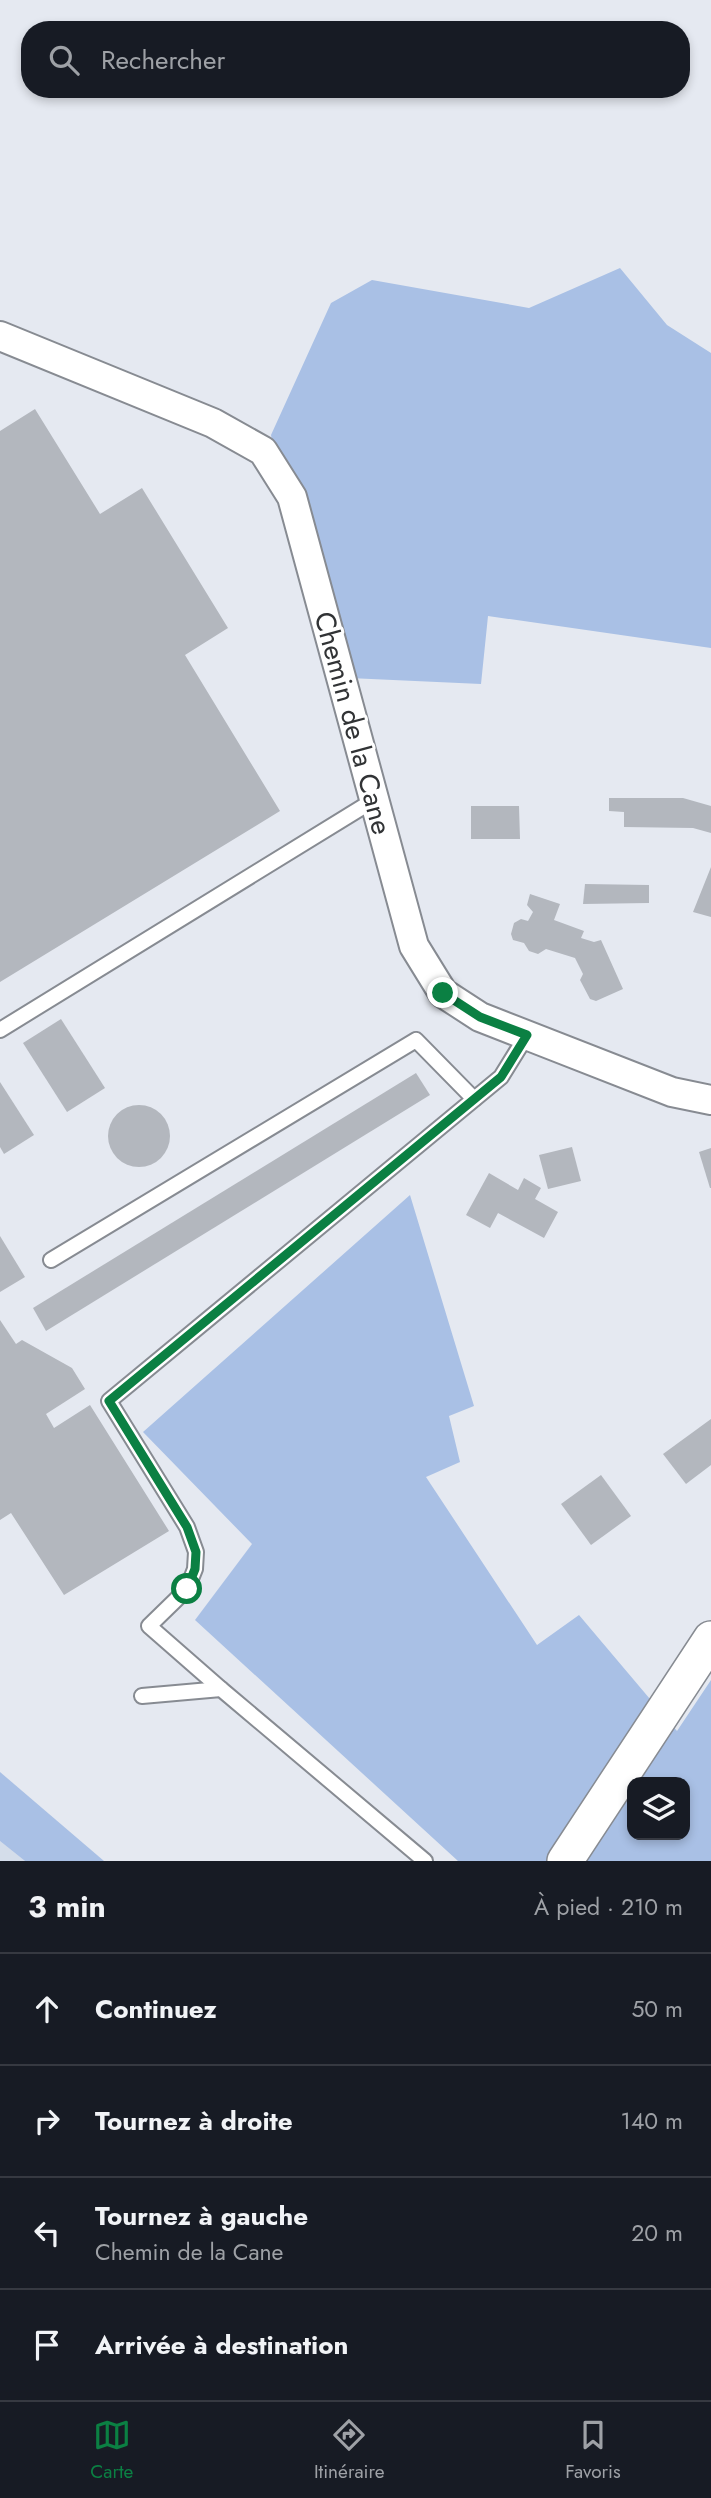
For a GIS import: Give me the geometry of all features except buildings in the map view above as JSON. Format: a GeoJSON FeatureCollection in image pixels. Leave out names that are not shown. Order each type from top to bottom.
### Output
{"type":"FeatureCollection","features":[{"type":"Feature","properties":{"kind":"street","name":"Chemin de la Cane"},"geometry":{"type":"LineString","coordinates":[[0,336],[213,423],[263,451],[292,497],[414,946],[443,993],[480,1017],[672,1092],[711,1100]]}},
{"type":"Feature","properties":{"kind":"street"},"geometry":{"type":"LineString","coordinates":[[565,1861],[711,1639]]}},
{"type":"Feature","properties":{"kind":"lane"},"geometry":{"type":"LineString","coordinates":[[0,1030],[374,800]]}},
{"type":"Feature","properties":{"kind":"lane"},"geometry":{"type":"LineString","coordinates":[[425,1861],[149,1626],[187,1589],[195,1569],[196,1552],[187,1527],[109,1401],[501,1077],[527,1035]]}},
{"type":"Feature","properties":{"kind":"lane"},"geometry":{"type":"LineString","coordinates":[[51,1260],[416,1040],[474,1099]]}},
{"type":"Feature","properties":{"kind":"lane"},"geometry":{"type":"LineString","coordinates":[[142,1696],[221,1689]]}},
{"type":"Feature","properties":{"kind":"shaded area"},"geometry":{"type":"Polygon","coordinates":[[[620,268],[667,325],[711,353],[711,648],[488,616],[481,684],[327,677],[285,517],[271,435],[331,303],[372,280],[529,308],[620,268]]]}},
{"type":"Feature","properties":{"kind":"shaded area"},"geometry":{"type":"Polygon","coordinates":[[[410,1195],[474,1406],[449,1416],[460,1462],[426,1477],[537,1645],[579,1615],[677,1731],[711,1680],[711,1861],[458,1861],[195,1620],[252,1544],[143,1432],[410,1195]]]}},
{"type":"Feature","properties":{"kind":"shaded area"},"geometry":{"type":"Polygon","coordinates":[[[0,1772],[104,1861],[25,1861],[0,1841],[0,1772]]]}},
{"type":"Feature","properties":{"kind":"shaded area"},"geometry":{"type":"Polygon","coordinates":[[[0,1841],[25,1861],[0,1861],[0,1841]]]}},
{"type":"Feature","properties":{"kind":"route"},"geometry":{"type":"LineString","coordinates":[[187,1589],[195,1569],[196,1552],[187,1527],[109,1401],[501,1077],[527,1035],[480,1017],[443,993]]}}]}
